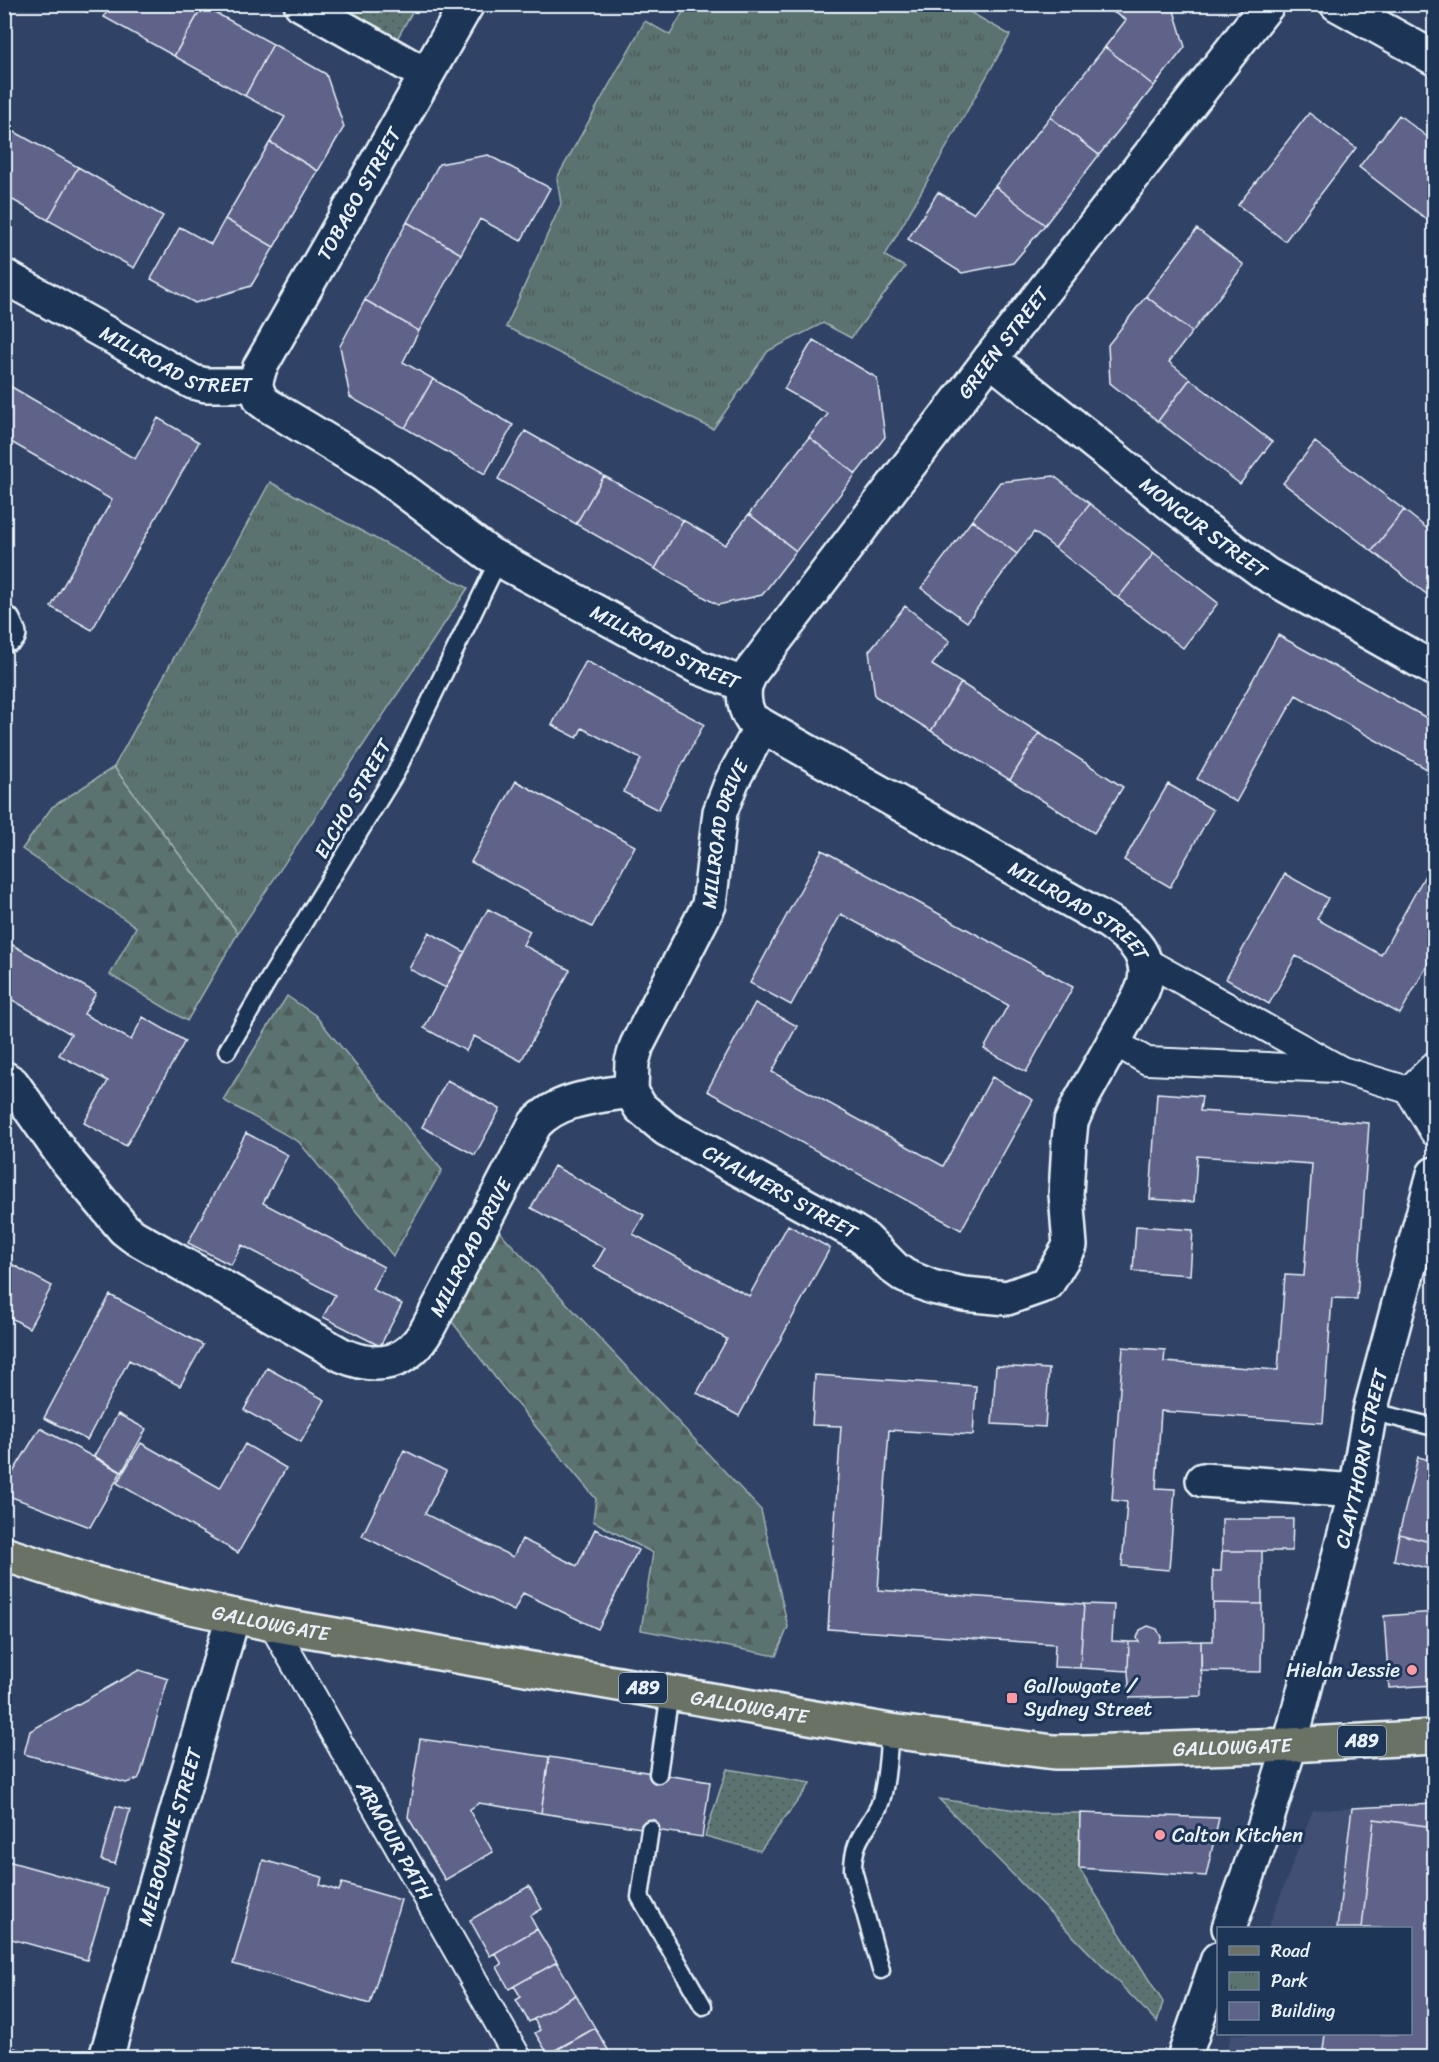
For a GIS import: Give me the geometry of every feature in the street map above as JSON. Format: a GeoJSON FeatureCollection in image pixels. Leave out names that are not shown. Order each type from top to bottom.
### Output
{"type":"FeatureCollection","features":[{"type":"Feature","properties":{"kind":"main road","name":"GALLOWGATE"},"geometry":{"type":"LineString","coordinates":[[4,1554],[94,1583],[272,1624],[890,1731],[1054,1752],[1290,1745],[1434,1737]]}},
{"type":"Feature","properties":{"kind":"street"},"geometry":{"type":"LineString","coordinates":[[301,4],[426,75]]}},
{"type":"Feature","properties":{"kind":"street","name":"TOBAGO STREET"},"geometry":{"type":"LineString","coordinates":[[255,385],[260,367],[467,4]]}},
{"type":"Feature","properties":{"kind":"street","name":"GREEN STREET"},"geometry":{"type":"LineString","coordinates":[[745,685],[751,672],[990,359],[1268,4]]}},
{"type":"Feature","properties":{"kind":"street"},"geometry":{"type":"LineString","coordinates":[[1337,4],[1434,58]]}},
{"type":"Feature","properties":{"kind":"street","name":"MILLROAD STREET"},"geometry":{"type":"LineString","coordinates":[[6,279],[193,382],[206,385],[255,385],[261,400],[269,406],[382,474],[499,559],[698,667],[745,685],[747,712],[752,720],[1109,922],[1133,941],[1144,960],[1342,1070],[1408,1090],[1434,1103]]}},
{"type":"Feature","properties":{"kind":"street","name":"MONCUR STREET"},"geometry":{"type":"LineString","coordinates":[[990,359],[1175,507],[1266,574],[1434,669]]}},
{"type":"Feature","properties":{"kind":"street","name":"MILLROAD DRIVE"},"geometry":{"type":"LineString","coordinates":[[4,1078],[12,1083],[64,1157],[124,1229],[133,1236],[342,1355],[369,1364],[401,1358],[422,1338],[485,1216],[541,1117],[570,1102],[631,1091],[632,1062],[637,1045],[709,905],[717,822],[723,802],[762,726]]}},
{"type":"Feature","properties":{"kind":"street","name":"CHALMERS STREET"},"geometry":{"type":"LineString","coordinates":[[631,1091],[640,1107],[666,1129],[866,1239],[884,1259],[905,1276],[947,1291],[1007,1298],[1047,1284],[1070,1246],[1066,1194],[1071,1122],[1145,984],[1147,976],[1144,960]]}},
{"type":"Feature","properties":{"kind":"street"},"geometry":{"type":"LineString","coordinates":[[1114,1042],[1146,1061],[1342,1070]]}},
{"type":"Feature","properties":{"kind":"street"},"geometry":{"type":"LineString","coordinates":[[1434,1065],[1408,1090],[1434,1133]]}},
{"type":"Feature","properties":{"kind":"street","name":"CLAYTHORN STREET"},"geometry":{"type":"LineString","coordinates":[[1230,1927],[1290,1745],[1356,1491],[1370,1411],[1434,1174]]}},
{"type":"Feature","properties":{"kind":"street"},"geometry":{"type":"LineString","coordinates":[[1203,1480],[1356,1491]]}},
{"type":"Feature","properties":{"kind":"street","name":"MELBOURNE STREET"},"geometry":{"type":"LineString","coordinates":[[106,2058],[232,1616]]}},
{"type":"Feature","properties":{"kind":"street","name":"ARMOUR PATH"},"geometry":{"type":"LineString","coordinates":[[272,1624],[519,2058]]}},
{"type":"Feature","properties":{"kind":"street"},"geometry":{"type":"LineString","coordinates":[[1184,2058],[1217,1962]]}},
{"type":"Feature","properties":{"kind":"lane","name":"ELCHO STREET"},"geometry":{"type":"LineString","coordinates":[[227,1051],[396,772],[499,559]]}},
{"type":"Feature","properties":{"kind":"lane"},"geometry":{"type":"LineString","coordinates":[[1370,1411],[1434,1427]]}},
{"type":"Feature","properties":{"kind":"lane"},"geometry":{"type":"LineString","coordinates":[[658,1774],[670,1693]]}},
{"type":"Feature","properties":{"kind":"lane"},"geometry":{"type":"LineString","coordinates":[[881,1970],[853,1870],[853,1857],[857,1842],[879,1805],[890,1731]]}},
{"type":"Feature","properties":{"kind":"lane"},"geometry":{"type":"LineString","coordinates":[[650,1829],[640,1897],[703,2006]]}},
{"type":"Feature","properties":{"kind":"shaded area"},"geometry":{"type":"Polygon","coordinates":[[[1434,1804],[1434,2057],[1223,2058],[1232,2035],[1412,2035],[1412,1927],[1268,1927],[1313,1810],[1434,1804]]]}},
{"type":"Feature","properties":{"kind":"green space"},"geometry":{"type":"Polygon","coordinates":[[[956,4],[1010,35],[885,256],[905,267],[851,338],[823,323],[768,351],[713,429],[506,327],[561,204],[557,178],[645,21],[670,35],[687,5],[956,4]]]}},
{"type":"Feature","properties":{"kind":"green space"},"geometry":{"type":"Polygon","coordinates":[[[335,5],[416,5],[397,39],[335,5]]]}},
{"type":"Feature","properties":{"kind":"green space"},"geometry":{"type":"Polygon","coordinates":[[[270,482],[468,588],[238,933],[114,767],[270,482]]]}},
{"type":"Feature","properties":{"kind":"green space"},"geometry":{"type":"Polygon","coordinates":[[[114,767],[238,933],[187,1021],[110,975],[136,927],[22,849],[52,807],[114,767]]]}},
{"type":"Feature","properties":{"kind":"green space"},"geometry":{"type":"Polygon","coordinates":[[[287,996],[315,1015],[442,1170],[393,1256],[299,1142],[223,1100],[287,996]]]}},
{"type":"Feature","properties":{"kind":"green space"},"geometry":{"type":"Polygon","coordinates":[[[497,1229],[761,1510],[788,1627],[776,1656],[641,1630],[653,1553],[593,1521],[596,1499],[501,1385],[449,1318],[497,1229]]]}},
{"type":"Feature","properties":{"kind":"green space"},"geometry":{"type":"Polygon","coordinates":[[[727,1769],[811,1783],[760,1851],[705,1836],[727,1769]]]}},
{"type":"Feature","properties":{"kind":"green space"},"geometry":{"type":"Polygon","coordinates":[[[939,1799],[1038,1813],[1080,1813],[1079,1868],[1163,2002],[1157,2022],[939,1799]]]}},
{"type":"Feature","properties":{"kind":"building"},"geometry":{"type":"Polygon","coordinates":[[[74,4],[93,4],[88,13],[74,4]]]}},
{"type":"Feature","properties":{"kind":"building"},"geometry":{"type":"Polygon","coordinates":[[[111,4],[201,4],[203,6],[174,56],[104,17],[111,4]]]}},
{"type":"Feature","properties":{"kind":"building"},"geometry":{"type":"Polygon","coordinates":[[[1100,4],[1172,4],[1185,47],[1154,86],[1105,47],[1126,20],[1100,4]]]}},
{"type":"Feature","properties":{"kind":"building"},"geometry":{"type":"Polygon","coordinates":[[[203,6],[273,44],[245,96],[174,56],[203,6]]]}},
{"type":"Feature","properties":{"kind":"building"},"geometry":{"type":"Polygon","coordinates":[[[273,44],[326,74],[344,127],[318,171],[270,142],[285,117],[245,96],[273,44]]]}},
{"type":"Feature","properties":{"kind":"building"},"geometry":{"type":"Polygon","coordinates":[[[1105,47],[1154,86],[1099,155],[1050,117],[1105,47]]]}},
{"type":"Feature","properties":{"kind":"building"},"geometry":{"type":"Polygon","coordinates":[[[1309,113],[1356,148],[1285,241],[1238,205],[1309,113]]]}},
{"type":"Feature","properties":{"kind":"building"},"geometry":{"type":"Polygon","coordinates":[[[1399,115],[1434,142],[1434,225],[1359,167],[1399,115]]]}},
{"type":"Feature","properties":{"kind":"building"},"geometry":{"type":"Polygon","coordinates":[[[1050,117],[1099,155],[1045,225],[995,186],[1050,117]]]}},
{"type":"Feature","properties":{"kind":"building"},"geometry":{"type":"Polygon","coordinates":[[[4,126],[78,167],[48,220],[4,195],[4,126]]]}},
{"type":"Feature","properties":{"kind":"building"},"geometry":{"type":"Polygon","coordinates":[[[270,142],[318,171],[274,247],[225,219],[270,142]]]}},
{"type":"Feature","properties":{"kind":"building"},"geometry":{"type":"Polygon","coordinates":[[[488,155],[550,188],[521,241],[480,219],[461,254],[407,222],[439,164],[488,155]]]}},
{"type":"Feature","properties":{"kind":"building"},"geometry":{"type":"Polygon","coordinates":[[[78,167],[163,216],[134,268],[48,220],[78,167]]]}},
{"type":"Feature","properties":{"kind":"building"},"geometry":{"type":"Polygon","coordinates":[[[995,186],[1045,225],[1013,263],[962,273],[908,239],[938,192],[973,213],[995,186]]]}},
{"type":"Feature","properties":{"kind":"building"},"geometry":{"type":"Polygon","coordinates":[[[225,219],[274,247],[251,286],[195,303],[151,279],[180,227],[211,244],[225,219]]]}},
{"type":"Feature","properties":{"kind":"building"},"geometry":{"type":"Polygon","coordinates":[[[407,222],[461,254],[419,331],[365,300],[407,222]]]}},
{"type":"Feature","properties":{"kind":"building"},"geometry":{"type":"Polygon","coordinates":[[[1197,229],[1244,265],[1192,332],[1146,296],[1197,229]]]}},
{"type":"Feature","properties":{"kind":"building"},"geometry":{"type":"Polygon","coordinates":[[[1146,296],[1192,332],[1169,362],[1190,379],[1158,421],[1110,383],[1108,345],[1146,296]]]}},
{"type":"Feature","properties":{"kind":"building"},"geometry":{"type":"Polygon","coordinates":[[[365,300],[419,331],[403,362],[433,379],[405,428],[350,397],[340,346],[365,300]]]}},
{"type":"Feature","properties":{"kind":"building"},"geometry":{"type":"Polygon","coordinates":[[[813,340],[877,378],[885,437],[856,474],[809,437],[828,414],[784,389],[813,340]]]}},
{"type":"Feature","properties":{"kind":"building"},"geometry":{"type":"Polygon","coordinates":[[[433,379],[513,425],[485,474],[405,428],[433,379]]]}},
{"type":"Feature","properties":{"kind":"building"},"geometry":{"type":"Polygon","coordinates":[[[1190,379],[1272,442],[1240,484],[1158,421],[1190,379]]]}},
{"type":"Feature","properties":{"kind":"building"},"geometry":{"type":"Polygon","coordinates":[[[10,386],[135,459],[158,418],[199,442],[92,630],[51,607],[112,500],[4,438],[4,395],[10,386]]]}},
{"type":"Feature","properties":{"kind":"building"},"geometry":{"type":"Polygon","coordinates":[[[525,431],[604,476],[576,524],[498,479],[525,431]]]}},
{"type":"Feature","properties":{"kind":"building"},"geometry":{"type":"Polygon","coordinates":[[[809,437],[856,474],[796,551],[749,514],[809,437]]]}},
{"type":"Feature","properties":{"kind":"building"},"geometry":{"type":"Polygon","coordinates":[[[1315,442],[1404,510],[1372,551],[1283,483],[1315,442]]]}},
{"type":"Feature","properties":{"kind":"building"},"geometry":{"type":"Polygon","coordinates":[[[604,476],[683,520],[655,569],[576,524],[604,476]]]}},
{"type":"Feature","properties":{"kind":"building"},"geometry":{"type":"Polygon","coordinates":[[[1054,476],[1090,504],[1055,548],[1034,532],[1017,554],[972,520],[1000,482],[1054,476]]]}},
{"type":"Feature","properties":{"kind":"building"},"geometry":{"type":"Polygon","coordinates":[[[1090,504],[1154,553],[1118,598],[1055,548],[1090,504]]]}},
{"type":"Feature","properties":{"kind":"building"},"geometry":{"type":"Polygon","coordinates":[[[1404,510],[1434,534],[1434,600],[1372,551],[1404,510]]]}},
{"type":"Feature","properties":{"kind":"building"},"geometry":{"type":"Polygon","coordinates":[[[749,514],[796,551],[762,595],[718,605],[655,569],[683,520],[725,545],[749,514]]]}},
{"type":"Feature","properties":{"kind":"building"},"geometry":{"type":"Polygon","coordinates":[[[972,520],[1017,554],[967,622],[921,588],[972,520]]]}},
{"type":"Feature","properties":{"kind":"building"},"geometry":{"type":"Polygon","coordinates":[[[1154,553],[1218,603],[1183,648],[1118,598],[1154,553]]]}},
{"type":"Feature","properties":{"kind":"building"},"geometry":{"type":"Polygon","coordinates":[[[905,606],[950,641],[932,665],[961,683],[931,731],[875,696],[869,651],[905,606]]]}},
{"type":"Feature","properties":{"kind":"building"},"geometry":{"type":"Polygon","coordinates":[[[1278,635],[1434,722],[1434,773],[1296,695],[1236,802],[1197,779],[1278,635]]]}},
{"type":"Feature","properties":{"kind":"building"},"geometry":{"type":"Polygon","coordinates":[[[586,661],[704,724],[658,810],[623,792],[641,759],[582,728],[577,738],[552,725],[586,661]]]}},
{"type":"Feature","properties":{"kind":"building"},"geometry":{"type":"Polygon","coordinates":[[[961,683],[1039,733],[1010,780],[931,731],[961,683]]]}},
{"type":"Feature","properties":{"kind":"building"},"geometry":{"type":"Polygon","coordinates":[[[1039,733],[1123,787],[1094,833],[1010,780],[1039,733]]]}},
{"type":"Feature","properties":{"kind":"building"},"geometry":{"type":"Polygon","coordinates":[[[516,781],[635,846],[592,927],[471,862],[516,781]]]}},
{"type":"Feature","properties":{"kind":"building"},"geometry":{"type":"Polygon","coordinates":[[[1168,784],[1213,810],[1170,887],[1124,860],[1168,784]]]}},
{"type":"Feature","properties":{"kind":"building"},"geometry":{"type":"Polygon","coordinates":[[[822,850],[1073,987],[1026,1072],[984,1049],[1008,1005],[841,914],[791,1005],[750,983],[822,850]]]}},
{"type":"Feature","properties":{"kind":"building"},"geometry":{"type":"Polygon","coordinates":[[[1434,859],[1434,953],[1400,1014],[1296,956],[1269,1004],[1226,979],[1285,874],[1328,898],[1317,919],[1381,955],[1434,859]]]}},
{"type":"Feature","properties":{"kind":"building"},"geometry":{"type":"Polygon","coordinates":[[[488,909],[530,931],[523,945],[570,970],[521,1061],[474,1036],[466,1051],[424,1028],[488,909]]]}},
{"type":"Feature","properties":{"kind":"building"},"geometry":{"type":"Polygon","coordinates":[[[429,932],[465,952],[446,988],[409,969],[429,932]]]}},
{"type":"Feature","properties":{"kind":"building"},"geometry":{"type":"Polygon","coordinates":[[[4,940],[96,993],[84,1014],[131,1040],[143,1017],[185,1041],[126,1146],[84,1123],[108,1081],[59,1055],[71,1034],[4,995],[4,940]]]}},
{"type":"Feature","properties":{"kind":"building"},"geometry":{"type":"Polygon","coordinates":[[[755,1003],[797,1026],[772,1072],[943,1166],[992,1077],[1033,1100],[961,1230],[707,1091],[755,1003]]]}},
{"type":"Feature","properties":{"kind":"building"},"geometry":{"type":"Polygon","coordinates":[[[447,1080],[500,1109],[475,1155],[422,1127],[447,1080]]]}},
{"type":"Feature","properties":{"kind":"building"},"geometry":{"type":"Polygon","coordinates":[[[1157,1093],[1202,1096],[1200,1111],[1369,1123],[1357,1299],[1332,1298],[1323,1423],[1161,1411],[1156,1488],[1175,1489],[1169,1570],[1122,1566],[1127,1502],[1112,1500],[1123,1347],[1165,1350],[1164,1362],[1278,1370],[1285,1275],[1304,1276],[1312,1164],[1197,1156],[1194,1202],[1150,1199],[1157,1093]]]}},
{"type":"Feature","properties":{"kind":"building"},"geometry":{"type":"Polygon","coordinates":[[[246,1133],[288,1155],[263,1203],[384,1267],[372,1289],[402,1304],[380,1346],[323,1317],[335,1295],[242,1245],[231,1265],[188,1243],[246,1133]]]}},
{"type":"Feature","properties":{"kind":"building"},"geometry":{"type":"Polygon","coordinates":[[[554,1166],[644,1215],[633,1234],[749,1296],[788,1225],[830,1248],[739,1416],[697,1393],[727,1339],[594,1267],[605,1248],[531,1208],[554,1166]]]}},
{"type":"Feature","properties":{"kind":"building"},"geometry":{"type":"Polygon","coordinates":[[[1136,1226],[1193,1230],[1190,1275],[1133,1271],[1136,1226]]]}},
{"type":"Feature","properties":{"kind":"building"},"geometry":{"type":"Polygon","coordinates":[[[4,1260],[52,1286],[29,1328],[4,1314],[4,1260]]]}},
{"type":"Feature","properties":{"kind":"building"},"geometry":{"type":"Polygon","coordinates":[[[110,1295],[203,1345],[180,1386],[129,1360],[87,1440],[44,1418],[110,1295]]]}},
{"type":"Feature","properties":{"kind":"building"},"geometry":{"type":"Polygon","coordinates":[[[996,1366],[1049,1369],[1045,1427],[992,1424],[996,1366]]]}},
{"type":"Feature","properties":{"kind":"building"},"geometry":{"type":"Polygon","coordinates":[[[267,1368],[325,1400],[301,1442],[244,1410],[267,1368]]]}},
{"type":"Feature","properties":{"kind":"building"},"geometry":{"type":"Polygon","coordinates":[[[815,1375],[976,1386],[973,1435],[889,1430],[878,1590],[1084,1604],[1080,1668],[1054,1667],[1055,1644],[828,1629],[841,1426],[812,1425],[815,1375]]]}},
{"type":"Feature","properties":{"kind":"building"},"geometry":{"type":"Polygon","coordinates":[[[118,1414],[146,1429],[122,1472],[94,1456],[118,1414]]]}},
{"type":"Feature","properties":{"kind":"building"},"geometry":{"type":"Polygon","coordinates":[[[40,1428],[121,1472],[90,1527],[4,1494],[4,1487],[40,1428]]]}},
{"type":"Feature","properties":{"kind":"building"},"geometry":{"type":"Polygon","coordinates":[[[141,1443],[220,1488],[245,1444],[286,1468],[238,1553],[117,1483],[141,1443]]]}},
{"type":"Feature","properties":{"kind":"building"},"geometry":{"type":"Polygon","coordinates":[[[404,1450],[446,1471],[425,1514],[513,1557],[522,1539],[577,1566],[595,1529],[638,1550],[598,1629],[523,1593],[514,1611],[362,1536],[404,1450]]]}},
{"type":"Feature","properties":{"kind":"building"},"geometry":{"type":"Polygon","coordinates":[[[1418,1457],[1434,1461],[1434,1543],[1399,1534],[1418,1457]]]}},
{"type":"Feature","properties":{"kind":"building"},"geometry":{"type":"Polygon","coordinates":[[[1222,1519],[1293,1519],[1292,1551],[1222,1551],[1222,1519]]]}},
{"type":"Feature","properties":{"kind":"building"},"geometry":{"type":"Polygon","coordinates":[[[1399,1534],[1434,1543],[1434,1570],[1394,1560],[1399,1534]]]}},
{"type":"Feature","properties":{"kind":"building"},"geometry":{"type":"Polygon","coordinates":[[[1222,1551],[1262,1551],[1262,1604],[1213,1603],[1213,1571],[1221,1571],[1222,1551]]]}},
{"type":"Feature","properties":{"kind":"building"},"geometry":{"type":"Polygon","coordinates":[[[1213,1603],[1262,1604],[1261,1672],[1201,1671],[1201,1641],[1213,1641],[1213,1603]]]}},
{"type":"Feature","properties":{"kind":"building"},"geometry":{"type":"Polygon","coordinates":[[[1084,1604],[1114,1605],[1112,1641],[1129,1642],[1128,1671],[1080,1668],[1084,1604]]]}},
{"type":"Feature","properties":{"kind":"building"},"geometry":{"type":"Polygon","coordinates":[[[1434,1612],[1434,1685],[1389,1688],[1384,1616],[1434,1612]]]}},
{"type":"Feature","properties":{"kind":"building"},"geometry":{"type":"Polygon","coordinates":[[[1148,1626],[1157,1629],[1161,1637],[1159,1642],[1201,1641],[1202,1696],[1130,1698],[1129,1642],[1139,1642],[1137,1638],[1140,1630],[1148,1626]]]}},
{"type":"Feature","properties":{"kind":"building"},"geometry":{"type":"Polygon","coordinates":[[[139,1670],[168,1679],[138,1779],[126,1783],[24,1754],[30,1731],[139,1670]]]}},
{"type":"Feature","properties":{"kind":"building"},"geometry":{"type":"Polygon","coordinates":[[[420,1739],[549,1757],[541,1813],[479,1803],[469,1810],[493,1852],[445,1880],[408,1817],[420,1739]]]}},
{"type":"Feature","properties":{"kind":"building"},"geometry":{"type":"Polygon","coordinates":[[[549,1757],[710,1782],[702,1837],[541,1813],[549,1757]]]}},
{"type":"Feature","properties":{"kind":"building"},"geometry":{"type":"Polygon","coordinates":[[[1434,1804],[1434,1827],[1374,1819],[1362,1927],[1337,1927],[1352,1808],[1434,1804]]]}},
{"type":"Feature","properties":{"kind":"building"},"geometry":{"type":"Polygon","coordinates":[[[116,1806],[130,1810],[115,1864],[101,1860],[116,1806]]]}},
{"type":"Feature","properties":{"kind":"building"},"geometry":{"type":"Polygon","coordinates":[[[1080,1813],[1219,1818],[1206,1876],[1079,1868],[1080,1813]]]}},
{"type":"Feature","properties":{"kind":"building"},"geometry":{"type":"Polygon","coordinates":[[[1374,1819],[1434,1827],[1434,2058],[1322,2058],[1325,2035],[1412,2035],[1412,1927],[1362,1927],[1374,1819]]]}},
{"type":"Feature","properties":{"kind":"building"},"geometry":{"type":"Polygon","coordinates":[[[4,1860],[108,1889],[87,1960],[4,1937],[4,1860]]]}},
{"type":"Feature","properties":{"kind":"building"},"geometry":{"type":"Polygon","coordinates":[[[263,1860],[322,1877],[320,1885],[339,1891],[342,1883],[401,1900],[370,2004],[233,1964],[263,1860]]]}},
{"type":"Feature","properties":{"kind":"building"},"geometry":{"type":"Polygon","coordinates":[[[529,1886],[542,1909],[530,1916],[537,1929],[490,1956],[470,1920],[529,1886]]]}},
{"type":"Feature","properties":{"kind":"building"},"geometry":{"type":"Polygon","coordinates":[[[537,1929],[557,1962],[509,1989],[497,1967],[502,1964],[495,1953],[537,1929]]]}},
{"type":"Feature","properties":{"kind":"building"},"geometry":{"type":"Polygon","coordinates":[[[557,1962],[576,1995],[529,2022],[516,2000],[521,1997],[514,1986],[557,1962]]]}},
{"type":"Feature","properties":{"kind":"building"},"geometry":{"type":"Polygon","coordinates":[[[576,1995],[595,2028],[548,2054],[535,2033],[540,2030],[534,2019],[576,1995]]]}},
{"type":"Feature","properties":{"kind":"building"},"geometry":{"type":"Polygon","coordinates":[[[595,2028],[613,2058],[556,2058],[553,2052],[595,2028]]]}},
{"type":"Feature","properties":{"kind":"building"},"geometry":{"type":"Polygon","coordinates":[[[4,2045],[48,2058],[4,2058],[4,2045]]]}},
{"type":"Feature","properties":{"kind":"place","name":"Hielan Jessie"},"geometry":{"type":"Point","coordinates":[1412,1670]}},
{"type":"Feature","properties":{"kind":"place","name":"Gallowgate / Sydney Street"},"geometry":{"type":"Point","coordinates":[1012,1698]}},
{"type":"Feature","properties":{"kind":"place","name":"Calton Kitchen"},"geometry":{"type":"Point","coordinates":[1160,1835]}}]}
